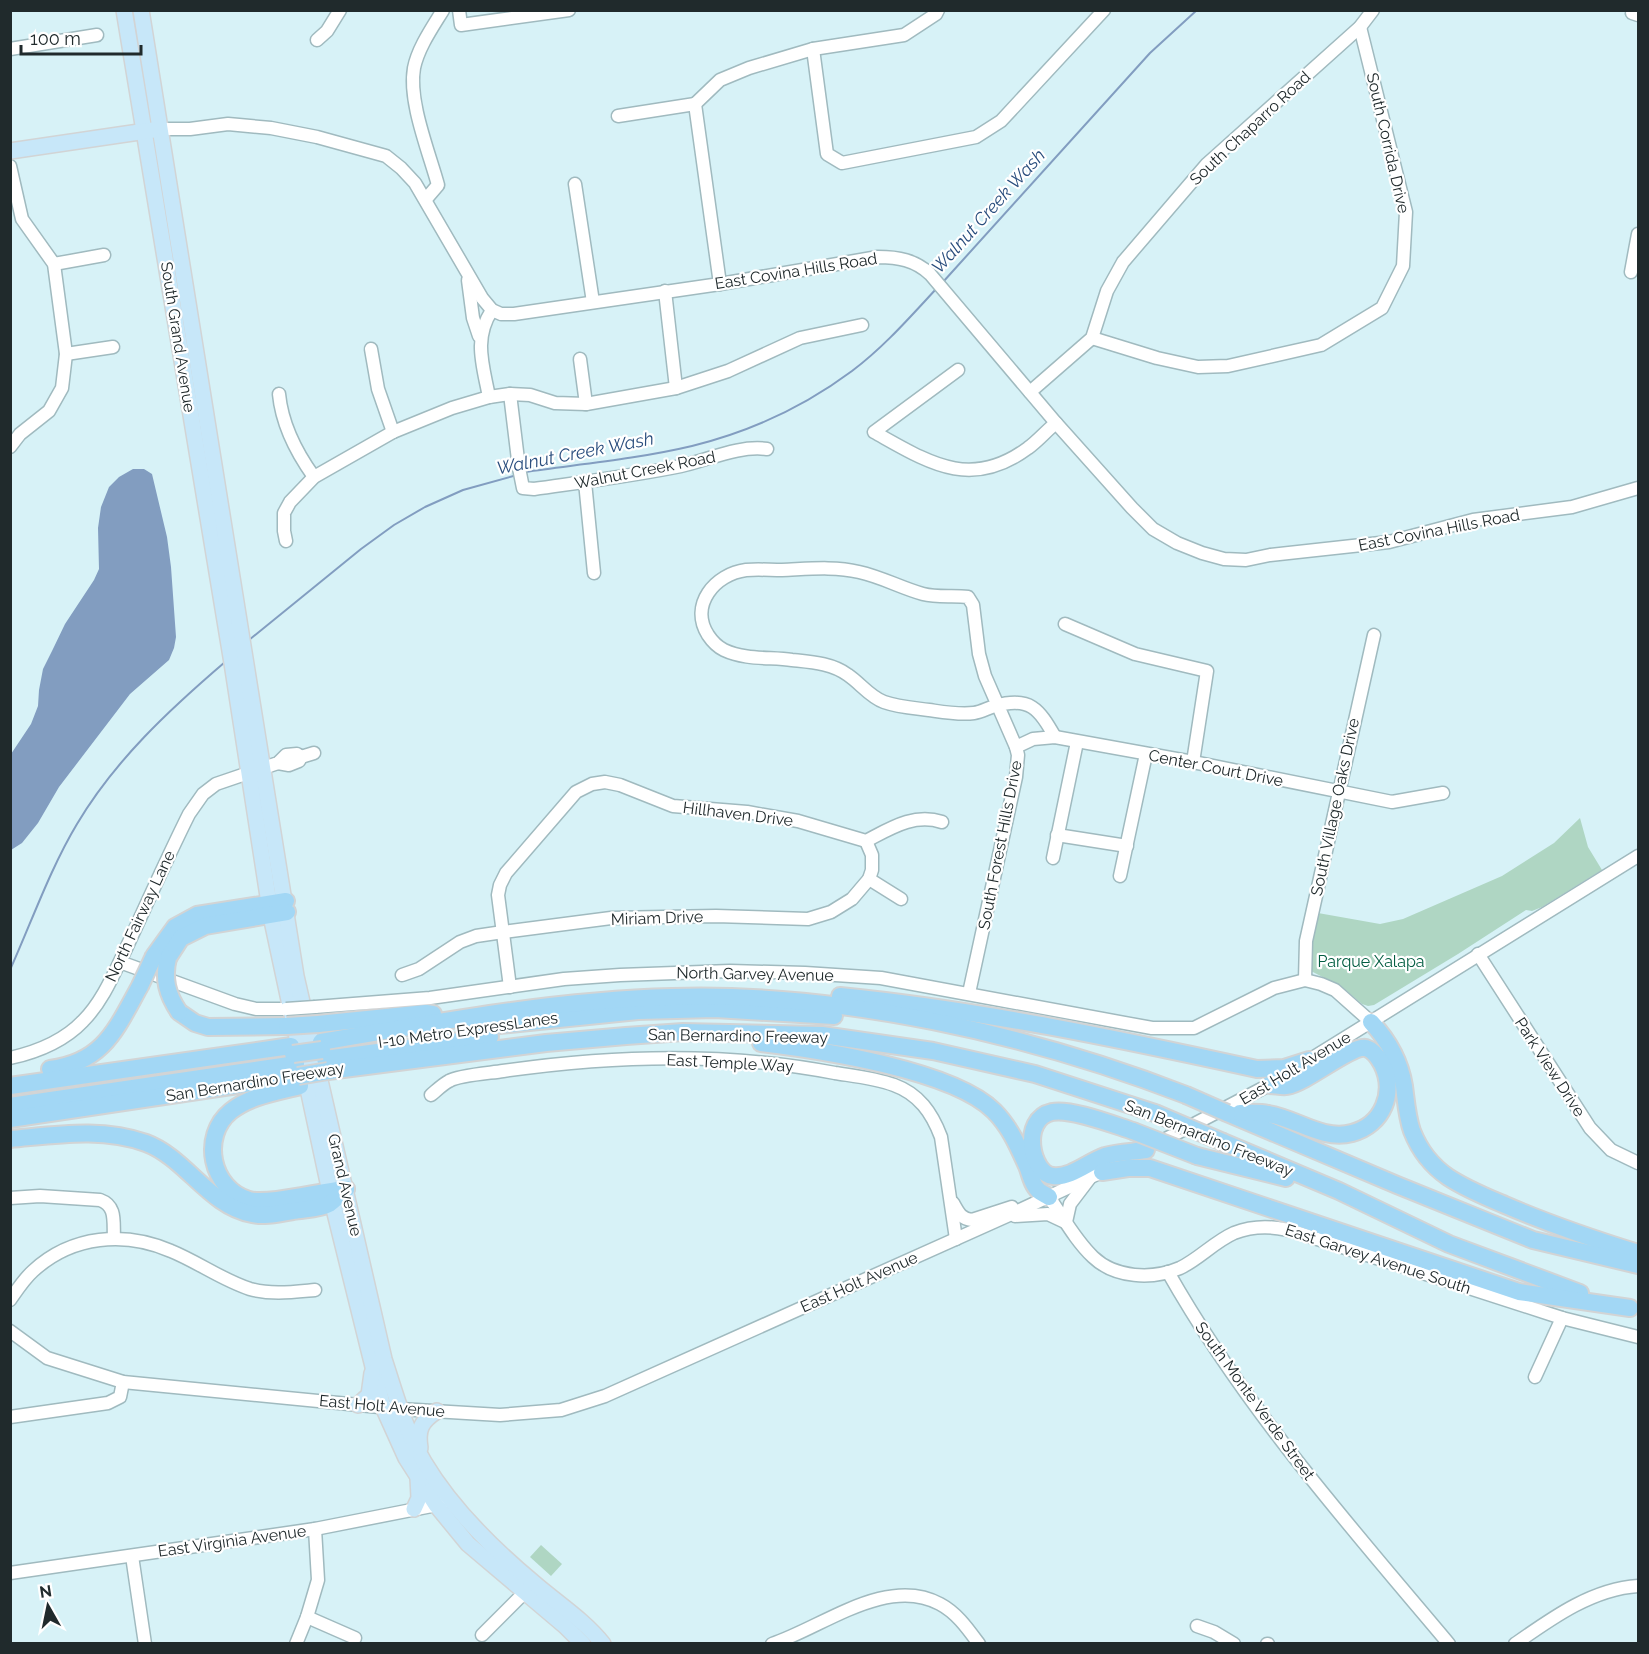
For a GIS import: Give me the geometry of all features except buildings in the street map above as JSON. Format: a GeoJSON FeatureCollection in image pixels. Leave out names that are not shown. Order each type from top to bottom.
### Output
{"type":"FeatureCollection","features":[{"type":"Feature","properties":{"kind":"highway"},"geometry":{"type":"LineString","coordinates":[[10,1075],[69,1067],[99,1050],[116,1030],[140,986],[161,957],[182,938],[205,926],[278,908]]}},
{"type":"Feature","properties":{"kind":"highway"},"geometry":{"type":"LineString","coordinates":[[161,957],[168,993],[179,1012],[195,1023],[208,1027],[286,1017],[317,1016],[426,1013],[457,1019]]}},
{"type":"Feature","properties":{"kind":"highway"},"geometry":{"type":"LineString","coordinates":[[798,1001],[838,996],[912,1003],[986,1014],[1257,1069],[1284,1068],[1309,1060]]}},
{"type":"Feature","properties":{"kind":"highway","name":"San Bernardino Freeway"},"geometry":{"type":"LineString","coordinates":[[10,1119],[325,1060],[457,1019],[531,1008],[673,997],[798,1001],[926,1020],[994,1034],[1139,1077],[1533,1240],[1638,1265]]}},
{"type":"Feature","properties":{"kind":"highway","name":"I-10 Metro ExpressLanes"},"geometry":{"type":"LineString","coordinates":[[325,1060],[476,1027],[638,1011],[773,1012],[833,1016],[903,1026],[926,1020]]}},
{"type":"Feature","properties":{"kind":"highway","name":"I-10 Metro ExpressLanes"},"geometry":{"type":"LineString","coordinates":[[325,1060],[552,1029],[666,1020],[788,1023],[847,1029],[902,1037],[921,1049]]}},
{"type":"Feature","properties":{"kind":"highway"},"geometry":{"type":"LineString","coordinates":[[1371,1022],[1382,1034],[1396,1058],[1412,1131],[1423,1152],[1436,1167],[1475,1192],[1541,1221],[1638,1253]]}},
{"type":"Feature","properties":{"kind":"highway"},"geometry":{"type":"LineString","coordinates":[[683,1032],[806,1049],[910,1072],[968,1092],[993,1110],[1009,1127],[1036,1190],[1043,1200]]}},
{"type":"Feature","properties":{"kind":"highway","name":"San Bernardino Freeway"},"geometry":{"type":"LineString","coordinates":[[325,1060],[354,1067],[546,1043],[683,1032],[822,1035],[921,1049],[1035,1074],[1155,1113],[1339,1191],[1449,1244],[1561,1287],[1634,1309]]}},
{"type":"Feature","properties":{"kind":"highway"},"geometry":{"type":"LineString","coordinates":[[1227,1113],[1274,1116],[1336,1135],[1354,1133],[1369,1125],[1381,1112],[1387,1098],[1387,1077],[1376,1055],[1363,1048],[1352,1051],[1319,1071],[1287,1086],[1269,1085]]}},
{"type":"Feature","properties":{"kind":"highway"},"geometry":{"type":"LineString","coordinates":[[10,1106],[325,1060]]}},
{"type":"Feature","properties":{"kind":"highway"},"geometry":{"type":"LineString","coordinates":[[296,1065],[230,1112],[216,1131],[213,1158],[222,1182],[240,1197],[267,1201],[336,1194]]}},
{"type":"Feature","properties":{"kind":"highway"},"geometry":{"type":"LineString","coordinates":[[10,1095],[296,1065]]}},
{"type":"Feature","properties":{"kind":"highway","name":"San Bernardino Freeway"},"geometry":{"type":"LineString","coordinates":[[10,1086],[296,1065]]}},
{"type":"Feature","properties":{"kind":"highway"},"geometry":{"type":"LineString","coordinates":[[1146,1150],[1105,1156],[1064,1176],[1051,1176],[1043,1170],[1037,1160],[1032,1149],[1031,1137],[1035,1124],[1044,1115],[1054,1111],[1091,1118],[1133,1131],[1197,1156],[1339,1191]]}},
{"type":"Feature","properties":{"kind":"highway"},"geometry":{"type":"LineString","coordinates":[[10,1139],[97,1133],[132,1138],[150,1144],[171,1157],[226,1203],[237,1210],[253,1215],[327,1205],[336,1194]]}},
{"type":"Feature","properties":{"kind":"highway"},"geometry":{"type":"LineString","coordinates":[[1096,1175],[1128,1168],[1150,1168],[1519,1292],[1634,1309]]}},
{"type":"Feature","properties":{"kind":"main road","name":"South Grand Avenue"},"geometry":{"type":"LineString","coordinates":[[124,10],[152,130],[237,650]]}},
{"type":"Feature","properties":{"kind":"main road","name":"South Grand Avenue"},"geometry":{"type":"LineString","coordinates":[[141,10],[152,130]]}},
{"type":"Feature","properties":{"kind":"main road"},"geometry":{"type":"LineString","coordinates":[[10,152],[152,130]]}},
{"type":"Feature","properties":{"kind":"main road","name":"Grand Avenue"},"geometry":{"type":"LineString","coordinates":[[237,650],[263,767],[278,908]]}},
{"type":"Feature","properties":{"kind":"main road","name":"Grand Avenue"},"geometry":{"type":"LineString","coordinates":[[237,650],[248,773],[372,1364],[383,1407],[406,1458],[436,1505],[468,1544],[529,1588],[568,1610],[603,1644]]}},
{"type":"Feature","properties":{"kind":"main road","name":"Grand Avenue"},"geometry":{"type":"LineString","coordinates":[[336,1194],[400,1409],[421,1457],[452,1502],[475,1529],[583,1644]]}},
{"type":"Feature","properties":{"kind":"main road"},"geometry":{"type":"LineString","coordinates":[[358,1405],[369,1395],[372,1383],[372,1364]]}},
{"type":"Feature","properties":{"kind":"main road"},"geometry":{"type":"LineString","coordinates":[[421,1457],[418,1437],[420,1426],[437,1411]]}},
{"type":"Feature","properties":{"kind":"main road"},"geometry":{"type":"LineString","coordinates":[[414,1509],[419,1498],[417,1475]]}},
{"type":"Feature","properties":{"kind":"street"},"geometry":{"type":"LineString","coordinates":[[317,40],[327,30],[340,10]]}},
{"type":"Feature","properties":{"kind":"street"},"geometry":{"type":"LineString","coordinates":[[426,199],[438,185],[414,105],[414,67],[423,45],[443,10]]}},
{"type":"Feature","properties":{"kind":"street"},"geometry":{"type":"LineString","coordinates":[[459,10],[461,25],[569,10]]}},
{"type":"Feature","properties":{"kind":"street"},"geometry":{"type":"LineString","coordinates":[[618,116],[695,104],[720,80],[749,68],[813,49],[904,35],[936,14],[938,10]]}},
{"type":"Feature","properties":{"kind":"street","name":"South Chaparro Road"},"geometry":{"type":"LineString","coordinates":[[1092,338],[1107,291],[1123,262],[1207,164],[1360,27],[1373,10]]}},
{"type":"Feature","properties":{"kind":"street"},"geometry":{"type":"LineString","coordinates":[[813,49],[827,154],[842,163],[976,137],[1001,121],[1101,11]]}},
{"type":"Feature","properties":{"kind":"street","name":"South Corrida Drive"},"geometry":{"type":"LineString","coordinates":[[1092,338],[1157,358],[1198,367],[1228,366],[1321,345],[1382,308],[1403,266],[1406,212],[1360,27]]}},
{"type":"Feature","properties":{"kind":"street"},"geometry":{"type":"LineString","coordinates":[[10,49],[97,36]]}},
{"type":"Feature","properties":{"kind":"street"},"geometry":{"type":"LineString","coordinates":[[695,104],[720,284]]}},
{"type":"Feature","properties":{"kind":"street"},"geometry":{"type":"LineString","coordinates":[[152,130],[190,129],[228,124],[271,128],[361,148],[386,156],[415,183],[468,274],[492,310],[482,327],[480,337]]}},
{"type":"Feature","properties":{"kind":"street"},"geometry":{"type":"LineString","coordinates":[[10,166],[22,219],[54,264],[66,354],[62,388],[49,411],[20,434],[10,447]]}},
{"type":"Feature","properties":{"kind":"street"},"geometry":{"type":"LineString","coordinates":[[575,184],[593,302]]}},
{"type":"Feature","properties":{"kind":"street"},"geometry":{"type":"LineString","coordinates":[[1631,272],[1638,234]]}},
{"type":"Feature","properties":{"kind":"street"},"geometry":{"type":"LineString","coordinates":[[54,264],[104,255]]}},
{"type":"Feature","properties":{"kind":"street","name":"East Covina Hills Road"},"geometry":{"type":"LineString","coordinates":[[492,310],[501,314],[514,314],[720,284],[878,257],[896,257],[910,261],[923,268],[939,285],[1056,423],[1153,529],[1177,543],[1224,558],[1246,560],[1270,555],[1389,542],[1479,519],[1572,507],[1638,488]]}},
{"type":"Feature","properties":{"kind":"street"},"geometry":{"type":"LineString","coordinates":[[468,274],[489,397]]}},
{"type":"Feature","properties":{"kind":"street"},"geometry":{"type":"LineString","coordinates":[[665,291],[676,388]]}},
{"type":"Feature","properties":{"kind":"street"},"geometry":{"type":"LineString","coordinates":[[286,541],[284,513],[290,502],[314,477],[393,432],[452,408],[489,397],[510,394],[530,395],[555,403],[586,405],[676,388],[728,371],[800,338],[862,325]]}},
{"type":"Feature","properties":{"kind":"street"},"geometry":{"type":"LineString","coordinates":[[1030,392],[1092,338]]}},
{"type":"Feature","properties":{"kind":"street"},"geometry":{"type":"LineString","coordinates":[[66,354],[113,347]]}},
{"type":"Feature","properties":{"kind":"street"},"geometry":{"type":"LineString","coordinates":[[371,349],[378,389],[393,432]]}},
{"type":"Feature","properties":{"kind":"street"},"geometry":{"type":"LineString","coordinates":[[580,359],[586,405]]}},
{"type":"Feature","properties":{"kind":"street"},"geometry":{"type":"LineString","coordinates":[[958,370],[874,432],[922,459],[956,471],[995,466],[1027,449],[1056,423]]}},
{"type":"Feature","properties":{"kind":"street"},"geometry":{"type":"LineString","coordinates":[[279,394],[284,422],[302,461],[314,477]]}},
{"type":"Feature","properties":{"kind":"street","name":"Walnut Creek Road"},"geometry":{"type":"LineString","coordinates":[[510,394],[521,478],[534,489],[680,466],[750,448],[767,449]]}},
{"type":"Feature","properties":{"kind":"street"},"geometry":{"type":"LineString","coordinates":[[585,482],[594,573]]}},
{"type":"Feature","properties":{"kind":"street","name":"South Forest Hills Drive"},"geometry":{"type":"LineString","coordinates":[[969,993],[1016,777],[1018,755],[997,706],[979,654],[974,605],[969,597],[926,595],[876,576],[836,568],[747,570],[730,573],[717,582],[710,589],[701,609],[706,632],[723,650],[746,656],[824,664],[849,675],[883,702],[905,707],[963,714],[976,713],[997,706]]}},
{"type":"Feature","properties":{"kind":"street"},"geometry":{"type":"LineString","coordinates":[[1065,624],[1135,654],[1207,670],[1193,762]]}},
{"type":"Feature","properties":{"kind":"street","name":"South Village Oaks Drive"},"geometry":{"type":"LineString","coordinates":[[1305,980],[1306,940],[1374,634]]}},
{"type":"Feature","properties":{"kind":"street"},"geometry":{"type":"LineString","coordinates":[[997,706],[1021,702],[1029,705],[1042,716],[1055,737],[1033,739],[1016,747]]}},
{"type":"Feature","properties":{"kind":"street","name":"Center Court Drive"},"geometry":{"type":"LineString","coordinates":[[1055,737],[1392,802],[1443,793]]}},
{"type":"Feature","properties":{"kind":"street"},"geometry":{"type":"LineString","coordinates":[[1053,858],[1077,742]]}},
{"type":"Feature","properties":{"kind":"street","name":"North Fairway Lane"},"geometry":{"type":"LineString","coordinates":[[10,1058],[46,1047],[82,1022],[98,1005],[189,814],[203,794],[216,784],[278,763],[286,755],[297,754],[301,757],[314,753]]}},
{"type":"Feature","properties":{"kind":"street"},"geometry":{"type":"LineString","coordinates":[[1120,876],[1146,754]]}},
{"type":"Feature","properties":{"kind":"street","name":"Hillhaven Drive"},"geometry":{"type":"LineString","coordinates":[[510,987],[498,895],[500,885],[506,873],[576,792],[592,784],[605,782],[620,785],[673,806],[747,812],[798,821],[866,841]]}},
{"type":"Feature","properties":{"kind":"street"},"geometry":{"type":"LineString","coordinates":[[901,899],[869,879],[872,870],[872,855],[866,841],[897,825],[917,818],[942,822]]}},
{"type":"Feature","properties":{"kind":"street"},"geometry":{"type":"LineString","coordinates":[[1057,835],[1127,846]]}},
{"type":"Feature","properties":{"kind":"street","name":"East Holt Avenue"},"geometry":{"type":"LineString","coordinates":[[10,1331],[47,1358],[123,1382],[400,1409],[500,1415],[561,1410],[604,1396],[1043,1200],[1146,1150],[1269,1085],[1638,856]]}},
{"type":"Feature","properties":{"kind":"street","name":"Miriam Drive"},"geometry":{"type":"LineString","coordinates":[[402,975],[419,969],[460,942],[476,936],[503,932],[611,918],[716,916],[808,919],[831,912],[852,899],[869,879]]}},
{"type":"Feature","properties":{"kind":"street","name":"Park View Drive"},"geometry":{"type":"LineString","coordinates":[[1478,954],[1590,1128],[1611,1150],[1638,1163]]}},
{"type":"Feature","properties":{"kind":"street"},"geometry":{"type":"LineString","coordinates":[[120,962],[235,1004],[286,1017]]}},
{"type":"Feature","properties":{"kind":"street","name":"North Garvey Avenue"},"geometry":{"type":"LineString","coordinates":[[317,1016],[564,979],[730,971],[881,978],[1152,1028],[1194,1028],[1274,988],[1305,980]]}},
{"type":"Feature","properties":{"kind":"street"},"geometry":{"type":"LineString","coordinates":[[1305,980],[1335,990],[1371,1022]]}},
{"type":"Feature","properties":{"kind":"street","name":"East Temple Way"},"geometry":{"type":"LineString","coordinates":[[431,1095],[451,1080],[546,1065],[618,1058],[765,1061],[894,1085],[919,1100],[928,1109],[941,1137],[956,1239]]}},
{"type":"Feature","properties":{"kind":"street"},"geometry":{"type":"LineString","coordinates":[[1007,1216],[1048,1214],[1066,1222],[1070,1204],[1096,1175]]}},
{"type":"Feature","properties":{"kind":"street"},"geometry":{"type":"LineString","coordinates":[[10,1198],[40,1196],[100,1200],[107,1203],[112,1210],[114,1238]]}},
{"type":"Feature","properties":{"kind":"street"},"geometry":{"type":"LineString","coordinates":[[950,1197],[961,1217],[967,1220],[1020,1204],[1043,1200]]}},
{"type":"Feature","properties":{"kind":"street","name":"East Garvey Avenue South"},"geometry":{"type":"LineString","coordinates":[[1043,1200],[1066,1222],[1093,1257],[1112,1269],[1134,1275],[1155,1275],[1168,1272],[1191,1261],[1233,1234],[1260,1227],[1274,1227],[1562,1318],[1638,1337]]}},
{"type":"Feature","properties":{"kind":"street"},"geometry":{"type":"LineString","coordinates":[[10,1300],[31,1273],[50,1258],[74,1247],[114,1238],[157,1245],[251,1289],[281,1293],[315,1290]]}},
{"type":"Feature","properties":{"kind":"street","name":"South Monte Verde Street"},"geometry":{"type":"LineString","coordinates":[[1168,1272],[1188,1306],[1254,1404],[1291,1454],[1449,1644]]}},
{"type":"Feature","properties":{"kind":"street"},"geometry":{"type":"LineString","coordinates":[[1535,1377],[1562,1318]]}},
{"type":"Feature","properties":{"kind":"street"},"geometry":{"type":"LineString","coordinates":[[10,1417],[108,1403],[120,1397],[123,1382]]}},
{"type":"Feature","properties":{"kind":"street","name":"East Virginia Avenue"},"geometry":{"type":"LineString","coordinates":[[10,1573],[315,1529],[452,1502]]}},
{"type":"Feature","properties":{"kind":"street"},"geometry":{"type":"LineString","coordinates":[[296,1644],[308,1617],[318,1580],[315,1529]]}},
{"type":"Feature","properties":{"kind":"street"},"geometry":{"type":"LineString","coordinates":[[132,1556],[145,1644]]}},
{"type":"Feature","properties":{"kind":"street"},"geometry":{"type":"LineString","coordinates":[[1515,1644],[1586,1599],[1624,1587],[1638,1586]]}},
{"type":"Feature","properties":{"kind":"street"},"geometry":{"type":"LineString","coordinates":[[482,1635],[529,1588]]}},
{"type":"Feature","properties":{"kind":"street"},"geometry":{"type":"LineString","coordinates":[[776,1643],[873,1600],[895,1595],[919,1596],[941,1605],[960,1619],[979,1644]]}},
{"type":"Feature","properties":{"kind":"street"},"geometry":{"type":"LineString","coordinates":[[308,1617],[355,1638]]}},
{"type":"Feature","properties":{"kind":"street"},"geometry":{"type":"LineString","coordinates":[[1197,1626],[1214,1632],[1234,1644]]}},
{"type":"Feature","properties":{"kind":"green space","name":"Parque Xalapa"},"geometry":{"type":"Polygon","coordinates":[[[1580,818],[1588,847],[1602,870],[1542,907],[1532,911],[1526,910],[1374,1005],[1362,1004],[1342,987],[1311,971],[1309,954],[1318,913],[1380,924],[1403,919],[1502,876],[1554,843],[1580,818]]]}},
{"type":"Feature","properties":{"kind":"green space"},"geometry":{"type":"Polygon","coordinates":[[[541,1545],[562,1564],[551,1576],[530,1557],[541,1545]]]}},
{"type":"Feature","properties":{"kind":"water"},"geometry":{"type":"Polygon","coordinates":[[[133,469],[144,469],[152,474],[167,537],[176,637],[174,648],[169,660],[130,694],[59,787],[38,823],[22,843],[11,850],[11,754],[31,724],[38,706],[43,669],[65,624],[99,569],[98,528],[101,507],[109,487],[119,477],[133,469]]]}},
{"type":"Feature","properties":{"kind":"waterway","name":"Walnut Creek Wash"},"geometry":{"type":"LineString","coordinates":[[943,282],[1150,53],[1197,10]]}},
{"type":"Feature","properties":{"kind":"waterway","name":"Walnut Creek Wash"},"geometry":{"type":"LineString","coordinates":[[525,472],[671,451],[713,440],[776,416],[815,396],[864,362],[937,288]]}},
{"type":"Feature","properties":{"kind":"waterway","name":"Walnut Creek Wash"},"geometry":{"type":"LineString","coordinates":[[249,640],[394,525],[425,507],[463,490],[517,475]]}},
{"type":"Feature","properties":{"kind":"waterway","name":"Walnut Creek Wash"},"geometry":{"type":"LineString","coordinates":[[10,970],[58,859],[77,824],[108,778],[164,717],[225,662]]}}]}
